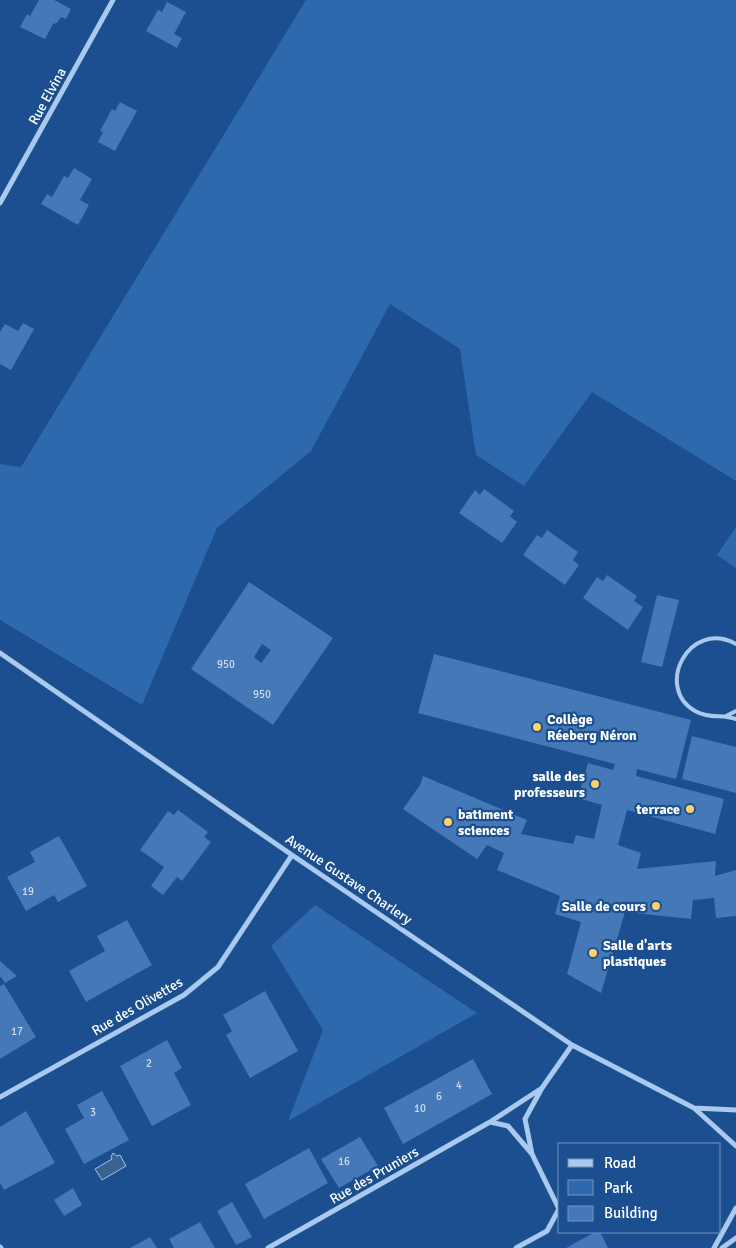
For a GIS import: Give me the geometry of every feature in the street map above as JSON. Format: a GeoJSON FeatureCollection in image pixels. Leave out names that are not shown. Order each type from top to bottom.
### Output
{"type":"FeatureCollection","features":[{"type":"Feature","properties":{"kind":"street","name":"Rue Elvina"},"geometry":{"type":"LineString","coordinates":[[0,203],[113,0]]}},
{"type":"Feature","properties":{"kind":"street","name":"Avenue Gustave Charlery"},"geometry":{"type":"LineString","coordinates":[[0,653],[292,855],[572,1045],[694,1108],[736,1146]]}},
{"type":"Feature","properties":{"kind":"street","name":"Rue des Olivettes"},"geometry":{"type":"LineString","coordinates":[[0,1097],[184,995],[218,967],[292,855]]}},
{"type":"Feature","properties":{"kind":"street","name":"Rue des Pruniers"},"geometry":{"type":"LineString","coordinates":[[516,1248],[547,1231],[558,1208],[532,1154],[525,1119],[542,1088],[572,1045]]}},
{"type":"Feature","properties":{"kind":"street","name":"Rue des Pruniers"},"geometry":{"type":"LineString","coordinates":[[268,1248],[490,1122],[542,1088]]}},
{"type":"Feature","properties":{"kind":"street","name":"Avenue Gustave Charlery"},"geometry":{"type":"LineString","coordinates":[[694,1108],[736,1110]]}},
{"type":"Feature","properties":{"kind":"street","name":"Rue des Pruniers"},"geometry":{"type":"LineString","coordinates":[[490,1122],[508,1126],[532,1154]]}},
{"type":"Feature","properties":{"kind":"street"},"geometry":{"type":"LineString","coordinates":[[714,1248],[736,1208]]}},
{"type":"Feature","properties":{"kind":"street"},"geometry":{"type":"LineString","coordinates":[[722,1248],[736,1238]]}},
{"type":"Feature","properties":{"kind":"lane"},"geometry":{"type":"LineString","coordinates":[[736,644],[729,640],[716,638],[703,640],[691,647],[683,657],[677,670],[677,683],[682,699],[694,711],[710,717],[726,716],[736,719]]}},
{"type":"Feature","properties":{"kind":"lane"},"geometry":{"type":"LineString","coordinates":[[726,716],[736,711]]}},
{"type":"Feature","properties":{"kind":"green space"},"geometry":{"type":"Polygon","coordinates":[[[306,0],[736,0],[736,481],[592,392],[524,486],[476,455],[460,349],[390,304],[311,451],[217,528],[142,705],[0,620],[0,464],[21,467],[306,0]]]}},
{"type":"Feature","properties":{"kind":"green space"},"geometry":{"type":"Polygon","coordinates":[[[736,527],[736,568],[717,555],[736,527]]]}},
{"type":"Feature","properties":{"kind":"green space"},"geometry":{"type":"Polygon","coordinates":[[[315,905],[477,1013],[288,1121],[323,1030],[271,946],[315,905]]]}},
{"type":"Feature","properties":{"kind":"shaded area"},"geometry":{"type":"Polygon","coordinates":[[[113,1153],[117,1156],[120,1155],[126,1166],[102,1180],[95,1169],[112,1159],[113,1153]]]}},
{"type":"Feature","properties":{"kind":"building"},"geometry":{"type":"Polygon","coordinates":[[[39,0],[54,0],[71,9],[66,19],[61,17],[57,23],[53,24],[45,39],[20,27],[27,14],[30,16],[39,0]]]}},
{"type":"Feature","properties":{"kind":"building"},"geometry":{"type":"Polygon","coordinates":[[[167,2],[186,12],[174,34],[182,38],[177,48],[146,31],[158,10],[162,12],[167,2]]]}},
{"type":"Feature","properties":{"kind":"building"},"geometry":{"type":"Polygon","coordinates":[[[120,102],[137,111],[115,151],[98,142],[103,132],[100,131],[112,109],[115,111],[120,102]]]}},
{"type":"Feature","properties":{"kind":"building"},"geometry":{"type":"Polygon","coordinates":[[[74,168],[92,179],[80,200],[89,205],[78,225],[41,204],[47,194],[52,197],[64,176],[68,178],[74,168]]]}},
{"type":"Feature","properties":{"kind":"building"},"geometry":{"type":"Polygon","coordinates":[[[23,323],[34,329],[11,370],[0,364],[0,332],[5,324],[18,331],[23,323]]]}},
{"type":"Feature","properties":{"kind":"building"},"geometry":{"type":"Polygon","coordinates":[[[484,489],[514,511],[510,516],[517,522],[502,543],[459,513],[475,490],[480,495],[484,489]]]}},
{"type":"Feature","properties":{"kind":"building"},"geometry":{"type":"Polygon","coordinates":[[[547,530],[578,552],[573,560],[579,565],[565,585],[523,555],[537,535],[542,538],[547,530]]]}},
{"type":"Feature","properties":{"kind":"building"},"geometry":{"type":"Polygon","coordinates":[[[607,575],[637,596],[634,601],[643,607],[628,630],[583,598],[597,577],[603,581],[607,575]]]}},
{"type":"Feature","properties":{"kind":"building"},"geometry":{"type":"Polygon","coordinates":[[[249,582],[333,638],[273,725],[191,669],[249,582]],[[262,644],[254,657],[261,663],[271,650],[262,644]]]}},
{"type":"Feature","properties":{"kind":"building"},"geometry":{"type":"Polygon","coordinates":[[[657,595],[679,600],[662,667],[641,662],[657,595]]]}},
{"type":"Feature","properties":{"kind":"building"},"geometry":{"type":"Polygon","coordinates":[[[434,654],[691,720],[676,779],[637,769],[636,776],[724,799],[715,834],[627,810],[618,845],[641,853],[637,869],[716,861],[715,876],[736,870],[736,916],[716,918],[714,898],[693,900],[691,919],[625,912],[601,993],[567,974],[581,922],[555,914],[560,896],[497,870],[504,853],[487,845],[477,859],[403,809],[420,785],[423,776],[527,820],[521,834],[573,844],[576,835],[594,839],[602,805],[578,798],[588,763],[613,770],[615,764],[418,713],[434,654]]]}},
{"type":"Feature","properties":{"kind":"building"},"geometry":{"type":"Polygon","coordinates":[[[692,736],[736,747],[736,793],[682,779],[692,736]]]}},
{"type":"Feature","properties":{"kind":"building"},"geometry":{"type":"Polygon","coordinates":[[[178,810],[208,832],[204,837],[211,842],[182,881],[177,877],[163,895],[151,886],[164,867],[140,850],[168,811],[174,815],[178,810]]]}},
{"type":"Feature","properties":{"kind":"building"},"geometry":{"type":"Polygon","coordinates":[[[59,836],[87,886],[58,902],[54,895],[26,911],[7,877],[35,862],[30,852],[59,836]]]}},
{"type":"Feature","properties":{"kind":"building"},"geometry":{"type":"Polygon","coordinates":[[[127,920],[152,965],[86,1002],[69,971],[105,951],[97,936],[127,920]]]}},
{"type":"Feature","properties":{"kind":"building"},"geometry":{"type":"Polygon","coordinates":[[[0,961],[17,976],[5,983],[0,977],[0,961]]]}},
{"type":"Feature","properties":{"kind":"building"},"geometry":{"type":"Polygon","coordinates":[[[4,984],[36,1037],[0,1059],[0,986],[4,984]]]}},
{"type":"Feature","properties":{"kind":"building"},"geometry":{"type":"Polygon","coordinates":[[[265,991],[298,1051],[250,1078],[226,1035],[232,1031],[223,1015],[265,991]]]}},
{"type":"Feature","properties":{"kind":"building"},"geometry":{"type":"Polygon","coordinates":[[[167,1040],[182,1068],[174,1073],[191,1105],[152,1126],[120,1066],[167,1040]]]}},
{"type":"Feature","properties":{"kind":"building"},"geometry":{"type":"Polygon","coordinates":[[[473,1059],[492,1094],[403,1144],[384,1108],[473,1059]]]}},
{"type":"Feature","properties":{"kind":"building"},"geometry":{"type":"Polygon","coordinates":[[[102,1091],[129,1140],[84,1164],[65,1129],[84,1118],[77,1105],[102,1091]]]}},
{"type":"Feature","properties":{"kind":"building"},"geometry":{"type":"Polygon","coordinates":[[[26,1111],[55,1163],[4,1190],[0,1183],[0,1127],[26,1111]]]}},
{"type":"Feature","properties":{"kind":"building"},"geometry":{"type":"Polygon","coordinates":[[[360,1137],[378,1166],[339,1188],[321,1159],[360,1137]]]}},
{"type":"Feature","properties":{"kind":"building"},"geometry":{"type":"Polygon","coordinates":[[[309,1148],[328,1183],[264,1219],[245,1184],[309,1148]]]}},
{"type":"Feature","properties":{"kind":"building"},"geometry":{"type":"Polygon","coordinates":[[[73,1188],[82,1205],[64,1216],[54,1200],[73,1188]]]}},
{"type":"Feature","properties":{"kind":"building"},"geometry":{"type":"Polygon","coordinates":[[[232,1202],[252,1237],[236,1245],[217,1211],[232,1202]]]}},
{"type":"Feature","properties":{"kind":"building"},"geometry":{"type":"Polygon","coordinates":[[[200,1222],[215,1248],[174,1248],[169,1239],[200,1222]]]}},
{"type":"Feature","properties":{"kind":"building"},"geometry":{"type":"Polygon","coordinates":[[[593,1233],[600,1233],[608,1248],[566,1248],[593,1233]]]}},
{"type":"Feature","properties":{"kind":"building"},"geometry":{"type":"Polygon","coordinates":[[[150,1237],[157,1248],[130,1248],[150,1237]]]}},
{"type":"Feature","properties":{"kind":"place","name":"Collège Réeberg Néron"},"geometry":{"type":"Point","coordinates":[537,727]}},
{"type":"Feature","properties":{"kind":"place","name":"salle des professeurs"},"geometry":{"type":"Point","coordinates":[595,784]}},
{"type":"Feature","properties":{"kind":"place","name":"terrace"},"geometry":{"type":"Point","coordinates":[690,809]}},
{"type":"Feature","properties":{"kind":"place","name":"batiment sciences"},"geometry":{"type":"Point","coordinates":[448,822]}},
{"type":"Feature","properties":{"kind":"place","name":"Salle de cours"},"geometry":{"type":"Point","coordinates":[656,906]}},
{"type":"Feature","properties":{"kind":"place","name":"Salle d'arts plastiques"},"geometry":{"type":"Point","coordinates":[593,953]}}]}
